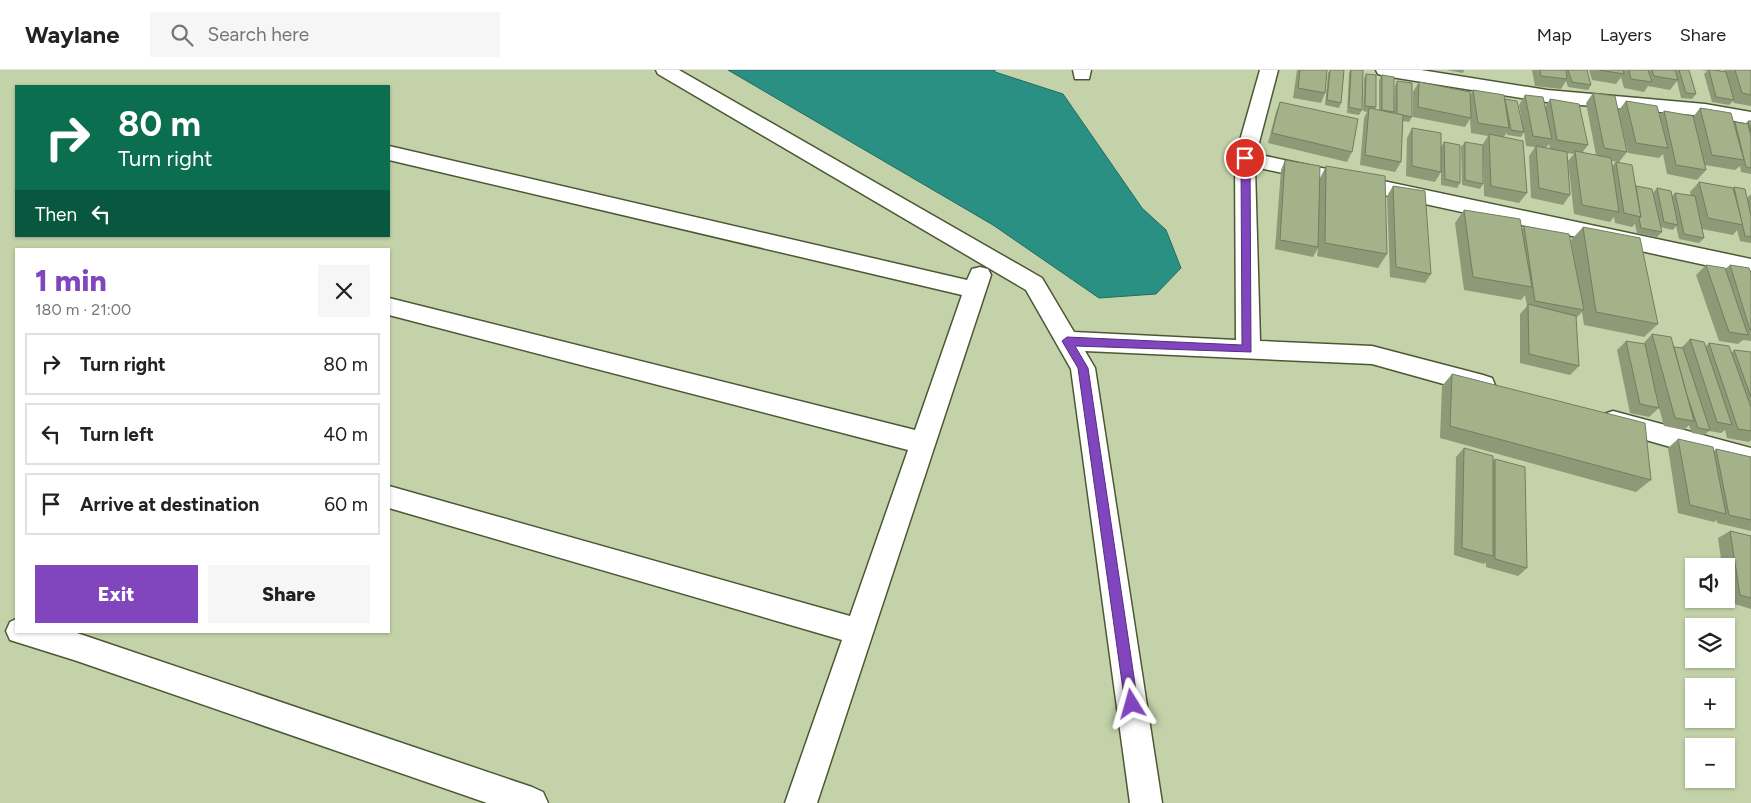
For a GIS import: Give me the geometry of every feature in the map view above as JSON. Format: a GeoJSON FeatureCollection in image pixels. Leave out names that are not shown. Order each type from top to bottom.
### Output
{"type":"FeatureCollection","features":[{"type":"Feature","properties":{"kind":"street"},"geometry":{"type":"LineString","coordinates":[[665,70],[1034,284],[1083,368],[1146,803]]}},
{"type":"Feature","properties":{"kind":"street"},"geometry":{"type":"LineString","coordinates":[[1248,350],[1245,158],[1269,70]]}},
{"type":"Feature","properties":{"kind":"street"},"geometry":{"type":"LineString","coordinates":[[1385,70],[1547,96],[1705,110],[1751,118]]}},
{"type":"Feature","properties":{"kind":"street"},"geometry":{"type":"LineString","coordinates":[[390,153],[975,290]]}},
{"type":"Feature","properties":{"kind":"street"},"geometry":{"type":"LineString","coordinates":[[1245,158],[1751,267]]}},
{"type":"Feature","properties":{"kind":"street"},"geometry":{"type":"LineString","coordinates":[[801,803],[987,256]]}},
{"type":"Feature","properties":{"kind":"street"},"geometry":{"type":"LineString","coordinates":[[390,306],[923,443]]}},
{"type":"Feature","properties":{"kind":"street"},"geometry":{"type":"LineString","coordinates":[[1067,341],[1372,356],[1503,391]]}},
{"type":"Feature","properties":{"kind":"street"},"geometry":{"type":"LineString","coordinates":[[1596,416],[1751,459]]}},
{"type":"Feature","properties":{"kind":"street"},"geometry":{"type":"LineString","coordinates":[[390,497],[859,632]]}},
{"type":"Feature","properties":{"kind":"street"},"geometry":{"type":"LineString","coordinates":[[0,626],[15,630]]}},
{"type":"Feature","properties":{"kind":"street"},"geometry":{"type":"LineString","coordinates":[[27,633],[77,647],[532,803]]}},
{"type":"Feature","properties":{"kind":"water"},"geometry":{"type":"Polygon","coordinates":[[[728,70],[995,70],[995,72],[1063,94],[1142,208],[1166,230],[1181,268],[1156,294],[1099,298],[993,225],[728,70]]]}},
{"type":"Feature","properties":{"kind":"building"},"geometry":{"type":"Polygon","coordinates":[[[1300,70],[1327,70],[1325,93],[1298,88],[1300,70]]]}},
{"type":"Feature","properties":{"kind":"building"},"geometry":{"type":"Polygon","coordinates":[[[1330,70],[1344,70],[1341,103],[1327,100],[1330,70]]]}},
{"type":"Feature","properties":{"kind":"building"},"geometry":{"type":"Polygon","coordinates":[[[1351,70],[1363,70],[1362,110],[1349,107],[1351,70]]]}},
{"type":"Feature","properties":{"kind":"building"},"geometry":{"type":"Polygon","coordinates":[[[1540,70],[1566,70],[1567,79],[1541,76],[1540,70]]]}},
{"type":"Feature","properties":{"kind":"building"},"geometry":{"type":"Polygon","coordinates":[[[1568,70],[1587,70],[1591,85],[1572,82],[1568,70]]]}},
{"type":"Feature","properties":{"kind":"building"},"geometry":{"type":"Polygon","coordinates":[[[1599,70],[1623,70],[1624,74],[1599,70]]]}},
{"type":"Feature","properties":{"kind":"building"},"geometry":{"type":"Polygon","coordinates":[[[1629,70],[1648,70],[1652,82],[1631,79],[1629,70]]]}},
{"type":"Feature","properties":{"kind":"building"},"geometry":{"type":"Polygon","coordinates":[[[1652,70],[1675,70],[1678,80],[1654,76],[1652,70]]]}},
{"type":"Feature","properties":{"kind":"building"},"geometry":{"type":"Polygon","coordinates":[[[1679,70],[1689,70],[1696,94],[1686,93],[1679,70]]]}},
{"type":"Feature","properties":{"kind":"building"},"geometry":{"type":"Polygon","coordinates":[[[1709,70],[1726,72],[1734,100],[1716,97],[1709,70]]]}},
{"type":"Feature","properties":{"kind":"building"},"geometry":{"type":"Polygon","coordinates":[[[1735,70],[1751,70],[1751,95],[1742,93],[1735,70]]]}},
{"type":"Feature","properties":{"kind":"building"},"geometry":{"type":"Polygon","coordinates":[[[1366,74],[1376,75],[1376,107],[1365,106],[1366,74]]]}},
{"type":"Feature","properties":{"kind":"building"},"geometry":{"type":"Polygon","coordinates":[[[1382,75],[1394,77],[1394,112],[1382,110],[1382,75]]]}},
{"type":"Feature","properties":{"kind":"building"},"geometry":{"type":"Polygon","coordinates":[[[1397,81],[1412,83],[1412,117],[1397,114],[1397,81]]]}},
{"type":"Feature","properties":{"kind":"building"},"geometry":{"type":"Polygon","coordinates":[[[1419,82],[1470,92],[1471,118],[1418,107],[1419,82]]]}},
{"type":"Feature","properties":{"kind":"building"},"geometry":{"type":"Polygon","coordinates":[[[1473,90],[1504,95],[1509,128],[1478,123],[1473,90]]]}},
{"type":"Feature","properties":{"kind":"building"},"geometry":{"type":"Polygon","coordinates":[[[1593,93],[1615,96],[1627,152],[1604,148],[1593,93]]]}},
{"type":"Feature","properties":{"kind":"building"},"geometry":{"type":"Polygon","coordinates":[[[1525,95],[1543,97],[1552,139],[1533,136],[1525,95]]]}},
{"type":"Feature","properties":{"kind":"building"},"geometry":{"type":"Polygon","coordinates":[[[1505,99],[1517,101],[1524,132],[1511,130],[1505,99]]]}},
{"type":"Feature","properties":{"kind":"building"},"geometry":{"type":"Polygon","coordinates":[[[1550,99],[1579,104],[1588,145],[1557,140],[1550,99]]]}},
{"type":"Feature","properties":{"kind":"building"},"geometry":{"type":"Polygon","coordinates":[[[1626,101],[1657,106],[1668,148],[1636,143],[1626,101]]]}},
{"type":"Feature","properties":{"kind":"building"},"geometry":{"type":"Polygon","coordinates":[[[1280,102],[1358,119],[1352,152],[1272,133],[1280,102]]]}},
{"type":"Feature","properties":{"kind":"building"},"geometry":{"type":"Polygon","coordinates":[[[1369,108],[1403,115],[1401,162],[1365,155],[1369,108]]]}},
{"type":"Feature","properties":{"kind":"building"},"geometry":{"type":"Polygon","coordinates":[[[1700,108],[1731,113],[1744,160],[1712,155],[1700,108]]]}},
{"type":"Feature","properties":{"kind":"building"},"geometry":{"type":"Polygon","coordinates":[[[1664,111],[1693,116],[1706,170],[1676,165],[1664,111]]]}},
{"type":"Feature","properties":{"kind":"building"},"geometry":{"type":"Polygon","coordinates":[[[1748,121],[1751,121],[1751,132],[1748,121]]]}},
{"type":"Feature","properties":{"kind":"building"},"geometry":{"type":"Polygon","coordinates":[[[1735,122],[1748,124],[1751,137],[1751,168],[1746,167],[1735,122]]]}},
{"type":"Feature","properties":{"kind":"building"},"geometry":{"type":"Polygon","coordinates":[[[1412,128],[1441,133],[1441,172],[1412,166],[1412,128]]]}},
{"type":"Feature","properties":{"kind":"building"},"geometry":{"type":"Polygon","coordinates":[[[1489,134],[1523,141],[1527,193],[1491,186],[1489,134]]]}},
{"type":"Feature","properties":{"kind":"building"},"geometry":{"type":"Polygon","coordinates":[[[1444,142],[1460,145],[1460,183],[1445,179],[1444,142]]]}},
{"type":"Feature","properties":{"kind":"building"},"geometry":{"type":"Polygon","coordinates":[[[1465,142],[1483,145],[1483,184],[1465,180],[1465,142]]]}},
{"type":"Feature","properties":{"kind":"building"},"geometry":{"type":"Polygon","coordinates":[[[1536,146],[1567,152],[1570,195],[1539,188],[1536,146]]]}},
{"type":"Feature","properties":{"kind":"building"},"geometry":{"type":"Polygon","coordinates":[[[1575,151],[1611,158],[1619,212],[1582,205],[1575,151]]]}},
{"type":"Feature","properties":{"kind":"building"},"geometry":{"type":"Polygon","coordinates":[[[1285,160],[1320,166],[1318,247],[1280,240],[1285,160]]]}},
{"type":"Feature","properties":{"kind":"building"},"geometry":{"type":"Polygon","coordinates":[[[1616,162],[1632,165],[1641,217],[1624,213],[1616,162]]]}},
{"type":"Feature","properties":{"kind":"building"},"geometry":{"type":"Polygon","coordinates":[[[1326,166],[1385,176],[1387,254],[1325,243],[1326,166]]]}},
{"type":"Feature","properties":{"kind":"building"},"geometry":{"type":"Polygon","coordinates":[[[1699,182],[1733,188],[1743,225],[1708,218],[1699,182]]]}},
{"type":"Feature","properties":{"kind":"building"},"geometry":{"type":"Polygon","coordinates":[[[1393,186],[1425,191],[1431,274],[1396,267],[1393,186]]]}},
{"type":"Feature","properties":{"kind":"building"},"geometry":{"type":"Polygon","coordinates":[[[1636,186],[1652,189],[1662,232],[1641,228],[1636,186]]]}},
{"type":"Feature","properties":{"kind":"building"},"geometry":{"type":"Polygon","coordinates":[[[1734,187],[1745,189],[1751,216],[1751,237],[1745,236],[1734,187]]]}},
{"type":"Feature","properties":{"kind":"building"},"geometry":{"type":"Polygon","coordinates":[[[1657,188],[1671,191],[1678,225],[1664,222],[1657,188]]]}},
{"type":"Feature","properties":{"kind":"building"},"geometry":{"type":"Polygon","coordinates":[[[1675,193],[1695,196],[1704,238],[1684,234],[1675,193]]]}},
{"type":"Feature","properties":{"kind":"building"},"geometry":{"type":"Polygon","coordinates":[[[1464,210],[1520,219],[1532,287],[1473,277],[1464,210]]]}},
{"type":"Feature","properties":{"kind":"building"},"geometry":{"type":"Polygon","coordinates":[[[1524,226],[1569,234],[1584,310],[1535,301],[1524,226]]]}},
{"type":"Feature","properties":{"kind":"building"},"geometry":{"type":"Polygon","coordinates":[[[1583,227],[1640,238],[1658,324],[1596,312],[1583,227]]]}},
{"type":"Feature","properties":{"kind":"building"},"geometry":{"type":"Polygon","coordinates":[[[1706,265],[1725,268],[1748,335],[1729,332],[1706,265]]]}},
{"type":"Feature","properties":{"kind":"building"},"geometry":{"type":"Polygon","coordinates":[[[1730,265],[1749,268],[1751,273],[1751,330],[1750,330],[1730,265]]]}},
{"type":"Feature","properties":{"kind":"building"},"geometry":{"type":"Polygon","coordinates":[[[1528,304],[1576,316],[1579,366],[1529,354],[1528,304]]]}},
{"type":"Feature","properties":{"kind":"building"},"geometry":{"type":"Polygon","coordinates":[[[1652,334],[1671,337],[1694,421],[1675,418],[1652,334]]]}},
{"type":"Feature","properties":{"kind":"building"},"geometry":{"type":"Polygon","coordinates":[[[1690,339],[1704,342],[1732,425],[1717,422],[1690,339]]]}},
{"type":"Feature","properties":{"kind":"building"},"geometry":{"type":"Polygon","coordinates":[[[1626,341],[1645,344],[1659,408],[1640,404],[1626,341]]]}},
{"type":"Feature","properties":{"kind":"building"},"geometry":{"type":"Polygon","coordinates":[[[1709,343],[1729,346],[1751,407],[1751,431],[1738,429],[1709,343]]]}},
{"type":"Feature","properties":{"kind":"building"},"geometry":{"type":"Polygon","coordinates":[[[1674,347],[1683,348],[1710,430],[1698,428],[1674,347]]]}},
{"type":"Feature","properties":{"kind":"building"},"geometry":{"type":"Polygon","coordinates":[[[1734,350],[1751,352],[1751,397],[1734,350]]]}},
{"type":"Feature","properties":{"kind":"building"},"geometry":{"type":"Polygon","coordinates":[[[1452,374],[1645,423],[1651,480],[1450,426],[1452,374]]]}},
{"type":"Feature","properties":{"kind":"building"},"geometry":{"type":"Polygon","coordinates":[[[1678,439],[1713,447],[1726,514],[1690,505],[1678,439]]]}},
{"type":"Feature","properties":{"kind":"building"},"geometry":{"type":"Polygon","coordinates":[[[1464,448],[1493,456],[1493,556],[1462,548],[1464,448]]]}},
{"type":"Feature","properties":{"kind":"building"},"geometry":{"type":"Polygon","coordinates":[[[1716,449],[1751,457],[1751,520],[1729,515],[1716,449]]]}},
{"type":"Feature","properties":{"kind":"building"},"geometry":{"type":"Polygon","coordinates":[[[1495,459],[1525,467],[1527,568],[1495,559],[1495,459]]]}},
{"type":"Feature","properties":{"kind":"building"},"geometry":{"type":"Polygon","coordinates":[[[1730,531],[1751,536],[1751,598],[1740,595],[1730,531]]]}},
{"type":"Feature","properties":{"kind":"route"},"geometry":{"type":"LineString","coordinates":[[1132,704],[1083,368],[1067,341],[1248,350],[1245,158]]}}]}
